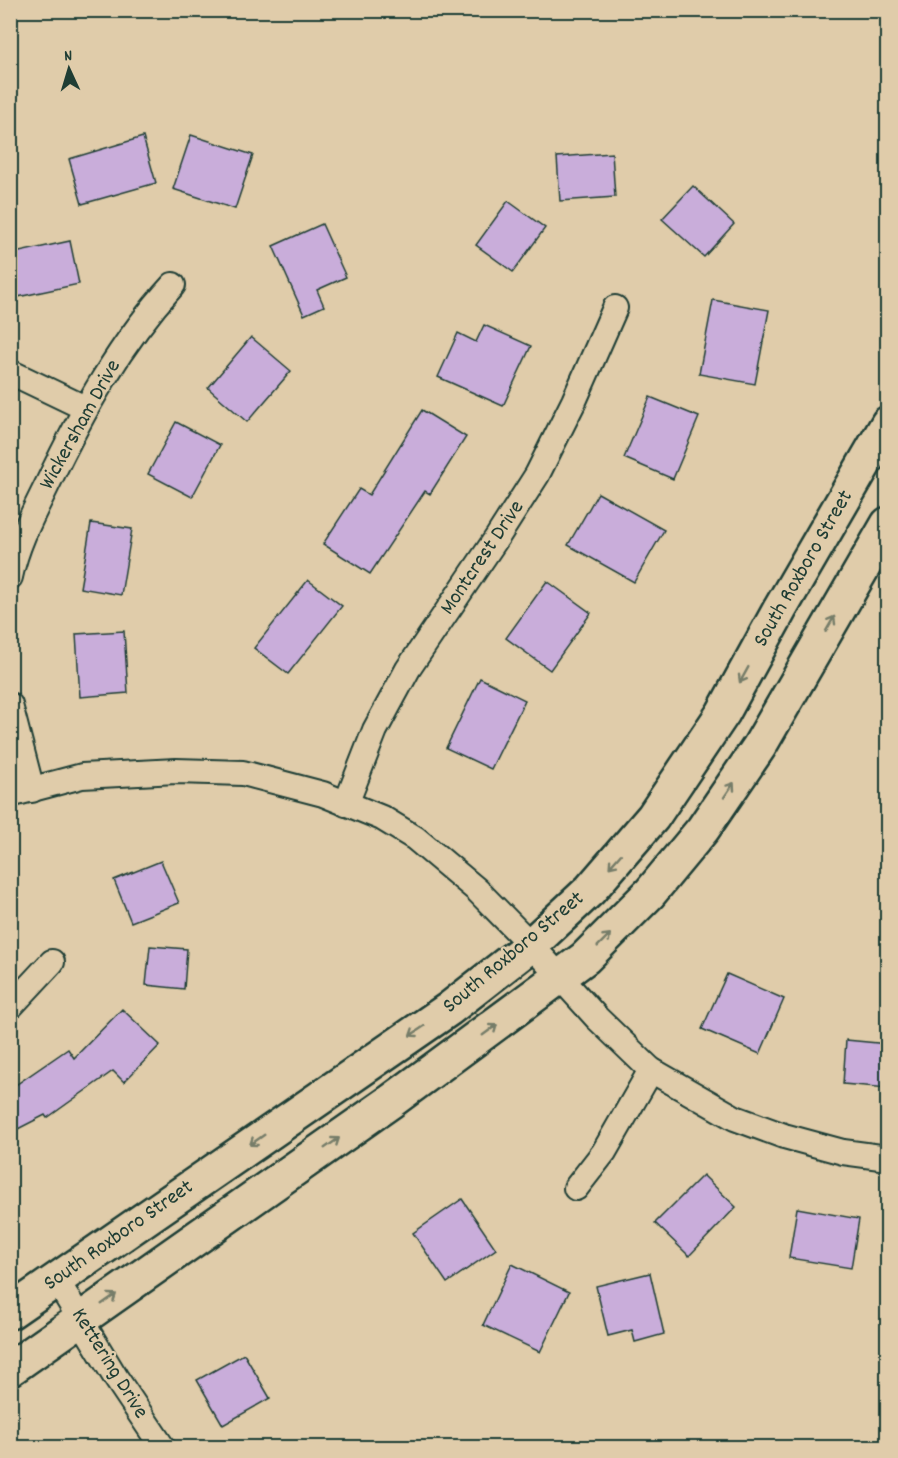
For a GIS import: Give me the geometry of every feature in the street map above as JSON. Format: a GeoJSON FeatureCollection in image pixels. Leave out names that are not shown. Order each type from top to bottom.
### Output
{"type":"FeatureCollection","features":[{"type":"Feature","properties":{"kind":"street","name":"Wickersham Drive"},"geometry":{"type":"LineString","coordinates":[[10,577],[23,535],[85,408],[127,342],[155,304],[173,285]]}},
{"type":"Feature","properties":{"kind":"street","name":"Montcrest Drive"},"geometry":{"type":"LineString","coordinates":[[346,804],[375,730],[408,669],[498,537],[537,475],[574,401],[615,308]]}},
{"type":"Feature","properties":{"kind":"street"},"geometry":{"type":"LineString","coordinates":[[10,372],[85,408]]}},
{"type":"Feature","properties":{"kind":"street","name":"South Roxboro Street"},"geometry":{"type":"LineString","coordinates":[[10,1311],[449,1009],[531,945],[590,890],[653,817],[723,713],[888,423]]}},
{"type":"Feature","properties":{"kind":"street","name":"South Roxboro Street"},"geometry":{"type":"LineString","coordinates":[[10,1370],[380,1109],[585,958],[650,893],[703,829],[759,747],[888,524]]}},
{"type":"Feature","properties":{"kind":"street"},"geometry":{"type":"LineString","coordinates":[[10,705],[21,793],[82,776],[176,771],[243,773],[323,794],[382,818],[416,838],[477,890],[597,1018],[651,1070],[735,1118],[784,1136],[843,1152],[888,1158]]}},
{"type":"Feature","properties":{"kind":"street"},"geometry":{"type":"LineString","coordinates":[[10,1007],[52,962]]}},
{"type":"Feature","properties":{"kind":"street"},"geometry":{"type":"LineString","coordinates":[[576,1188],[604,1152],[651,1070]]}},
{"type":"Feature","properties":{"kind":"street","name":"Kettering Drive"},"geometry":{"type":"LineString","coordinates":[[56,1279],[116,1378],[163,1448]]}},
{"type":"Feature","properties":{"kind":"building"},"geometry":{"type":"Polygon","coordinates":[[[191,135],[253,155],[235,209],[173,189],[191,135]]]}},
{"type":"Feature","properties":{"kind":"building"},"geometry":{"type":"Polygon","coordinates":[[[143,137],[156,183],[82,204],[69,159],[143,137]]]}},
{"type":"Feature","properties":{"kind":"building"},"geometry":{"type":"Polygon","coordinates":[[[612,153],[615,197],[560,201],[557,157],[612,153]]]}},
{"type":"Feature","properties":{"kind":"building"},"geometry":{"type":"Polygon","coordinates":[[[693,186],[734,224],[704,257],[662,219],[693,186]]]}},
{"type":"Feature","properties":{"kind":"building"},"geometry":{"type":"Polygon","coordinates":[[[508,201],[545,228],[513,272],[476,245],[508,201]]]}},
{"type":"Feature","properties":{"kind":"building"},"geometry":{"type":"Polygon","coordinates":[[[322,224],[346,277],[317,290],[324,306],[304,315],[273,246],[322,224]]]}},
{"type":"Feature","properties":{"kind":"building"},"geometry":{"type":"Polygon","coordinates":[[[70,241],[79,284],[13,298],[10,284],[10,254],[70,241]]]}},
{"type":"Feature","properties":{"kind":"building"},"geometry":{"type":"Polygon","coordinates":[[[713,300],[769,310],[755,384],[699,374],[713,300]]]}},
{"type":"Feature","properties":{"kind":"building"},"geometry":{"type":"Polygon","coordinates":[[[484,325],[531,346],[503,406],[438,377],[458,333],[476,342],[484,325]]]}},
{"type":"Feature","properties":{"kind":"building"},"geometry":{"type":"Polygon","coordinates":[[[251,337],[291,371],[247,422],[208,388],[251,337]]]}},
{"type":"Feature","properties":{"kind":"building"},"geometry":{"type":"Polygon","coordinates":[[[650,397],[699,417],[673,479],[624,458],[650,397]]]}},
{"type":"Feature","properties":{"kind":"building"},"geometry":{"type":"Polygon","coordinates":[[[422,410],[466,437],[430,494],[425,491],[370,574],[323,544],[359,489],[369,495],[422,410]]]}},
{"type":"Feature","properties":{"kind":"building"},"geometry":{"type":"Polygon","coordinates":[[[176,422],[220,445],[192,497],[148,474],[176,422]]]}},
{"type":"Feature","properties":{"kind":"building"},"geometry":{"type":"Polygon","coordinates":[[[598,493],[664,530],[634,582],[568,545],[598,493]]]}},
{"type":"Feature","properties":{"kind":"building"},"geometry":{"type":"Polygon","coordinates":[[[91,523],[132,529],[121,595],[80,588],[91,523]]]}},
{"type":"Feature","properties":{"kind":"building"},"geometry":{"type":"Polygon","coordinates":[[[308,580],[342,606],[288,674],[254,648],[308,580]]]}},
{"type":"Feature","properties":{"kind":"building"},"geometry":{"type":"Polygon","coordinates":[[[547,581],[591,613],[550,670],[506,638],[547,581]]]}},
{"type":"Feature","properties":{"kind":"building"},"geometry":{"type":"Polygon","coordinates":[[[124,631],[128,693],[80,697],[76,634],[124,631]]]}},
{"type":"Feature","properties":{"kind":"building"},"geometry":{"type":"Polygon","coordinates":[[[480,678],[525,700],[491,769],[446,748],[480,678]]]}},
{"type":"Feature","properties":{"kind":"building"},"geometry":{"type":"Polygon","coordinates":[[[161,861],[179,903],[131,922],[114,880],[161,861]]]}},
{"type":"Feature","properties":{"kind":"building"},"geometry":{"type":"Polygon","coordinates":[[[150,946],[187,949],[184,989],[146,985],[150,946]]]}},
{"type":"Feature","properties":{"kind":"building"},"geometry":{"type":"Polygon","coordinates":[[[727,974],[784,999],[760,1054],[702,1029],[727,974]]]}},
{"type":"Feature","properties":{"kind":"building"},"geometry":{"type":"Polygon","coordinates":[[[122,1009],[160,1045],[124,1082],[113,1071],[47,1118],[45,1115],[10,1133],[10,1089],[68,1049],[74,1058],[122,1009]]]}},
{"type":"Feature","properties":{"kind":"building"},"geometry":{"type":"Polygon","coordinates":[[[846,1040],[888,1044],[888,1088],[843,1084],[846,1040]]]}},
{"type":"Feature","properties":{"kind":"building"},"geometry":{"type":"Polygon","coordinates":[[[703,1175],[736,1207],[689,1256],[655,1223],[703,1175]]]}},
{"type":"Feature","properties":{"kind":"building"},"geometry":{"type":"Polygon","coordinates":[[[462,1199],[496,1249],[447,1283],[413,1233],[462,1199]]]}},
{"type":"Feature","properties":{"kind":"building"},"geometry":{"type":"Polygon","coordinates":[[[797,1208],[859,1219],[851,1268],[789,1258],[797,1208]]]}},
{"type":"Feature","properties":{"kind":"building"},"geometry":{"type":"Polygon","coordinates":[[[512,1264],[569,1292],[540,1352],[483,1325],[512,1264]]]}},
{"type":"Feature","properties":{"kind":"building"},"geometry":{"type":"Polygon","coordinates":[[[650,1273],[664,1334],[635,1342],[632,1330],[608,1336],[596,1286],[650,1273]]]}},
{"type":"Feature","properties":{"kind":"building"},"geometry":{"type":"Polygon","coordinates":[[[244,1354],[270,1398],[223,1425],[197,1380],[244,1354]]]}}]}
